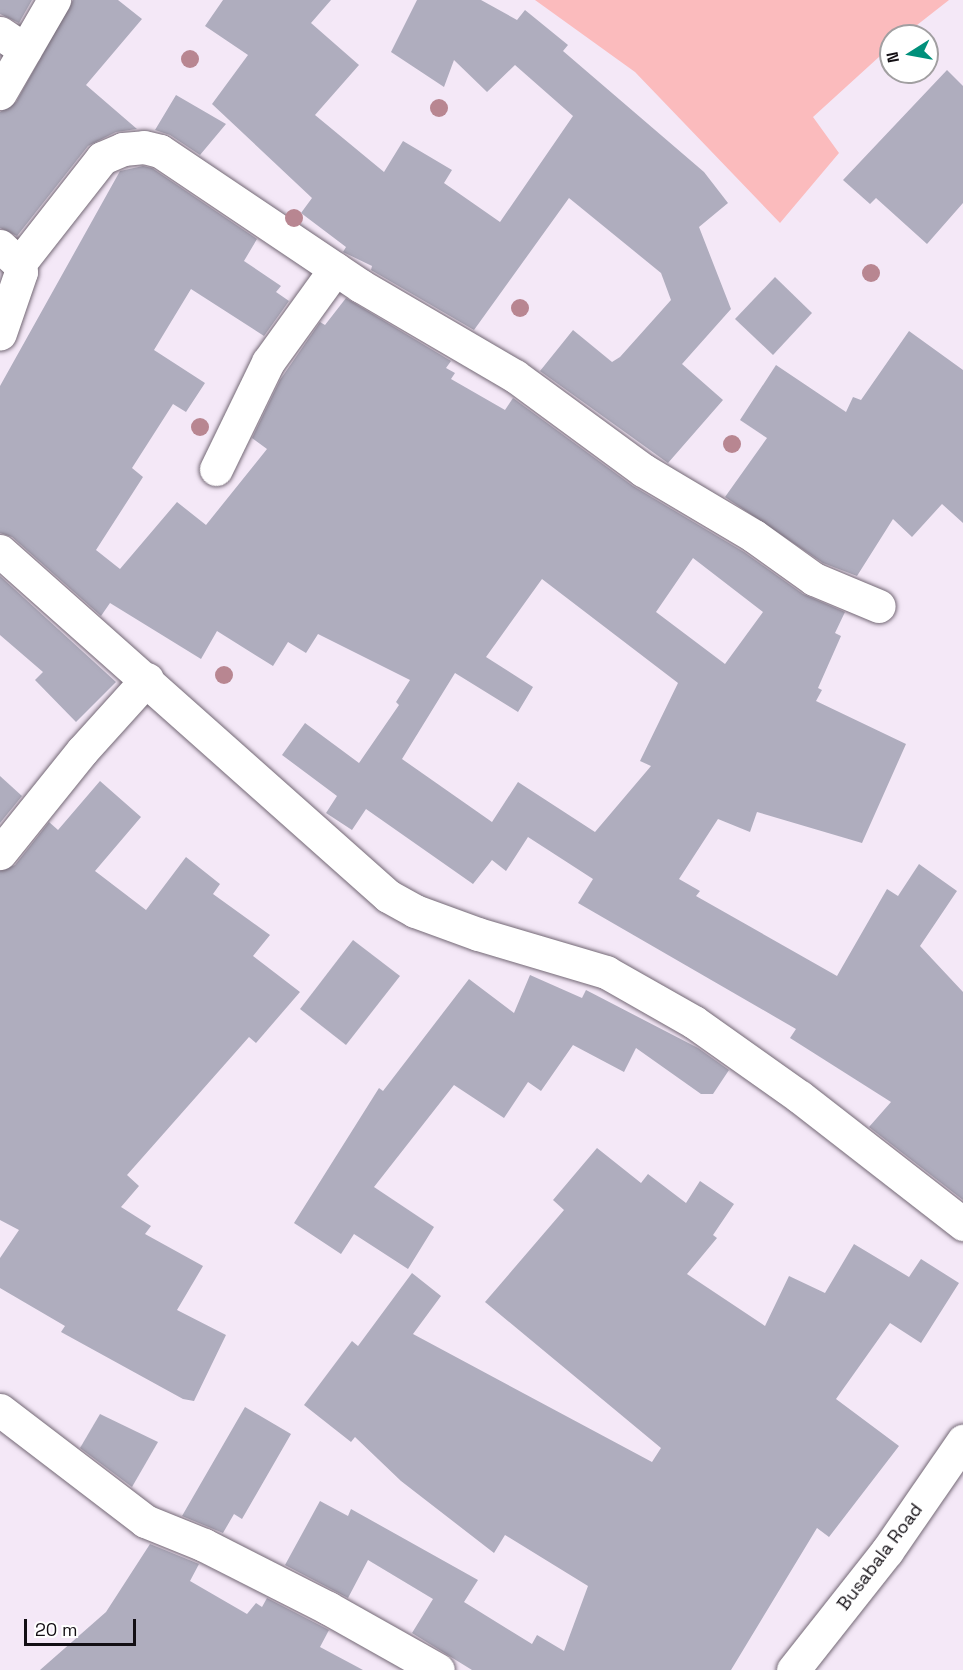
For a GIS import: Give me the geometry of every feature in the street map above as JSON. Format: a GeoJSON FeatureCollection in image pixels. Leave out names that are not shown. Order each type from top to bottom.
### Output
{"type":"FeatureCollection","features":[{"type":"Feature","properties":{"kind":"street"},"geometry":{"type":"LineString","coordinates":[[0,93],[13,41],[54,0]]}},
{"type":"Feature","properties":{"kind":"street"},"geometry":{"type":"LineString","coordinates":[[0,333],[19,281],[9,255],[102,158],[123,149],[144,147],[160,151],[335,269],[515,376],[643,470],[754,536],[814,579],[879,606]]}},
{"type":"Feature","properties":{"kind":"street"},"geometry":{"type":"LineString","coordinates":[[216,469],[268,362],[335,269]]}},
{"type":"Feature","properties":{"kind":"street"},"geometry":{"type":"LineString","coordinates":[[0,550],[388,896],[415,911],[478,934],[606,972],[694,1022],[800,1097],[963,1224]]}},
{"type":"Feature","properties":{"kind":"street"},"geometry":{"type":"LineString","coordinates":[[0,853],[82,751],[147,679]]}},
{"type":"Feature","properties":{"kind":"street"},"geometry":{"type":"LineString","coordinates":[[0,1410],[145,1521],[328,1608],[438,1670]]}},
{"type":"Feature","properties":{"kind":"street","name":"Busabala Road"},"geometry":{"type":"LineString","coordinates":[[793,1670],[887,1551],[963,1441]]}},
{"type":"Feature","properties":{"kind":"shaded area"},"geometry":{"type":"Polygon","coordinates":[[[535,0],[949,0],[918,24],[879,24],[879,57],[813,117],[839,153],[780,223],[635,72],[535,0]]]}},
{"type":"Feature","properties":{"kind":"building"},"geometry":{"type":"Polygon","coordinates":[[[0,0],[32,0],[19,23],[0,14],[0,0]]]}},
{"type":"Feature","properties":{"kind":"building"},"geometry":{"type":"Polygon","coordinates":[[[73,0],[118,0],[142,19],[86,85],[137,129],[116,132],[88,146],[17,236],[0,228],[0,112],[16,102],[73,0]]]}},
{"type":"Feature","properties":{"kind":"building"},"geometry":{"type":"Polygon","coordinates":[[[223,0],[331,0],[311,23],[359,65],[315,115],[384,172],[403,141],[452,170],[444,183],[500,222],[573,116],[515,65],[487,92],[454,60],[444,87],[391,52],[417,0],[481,0],[517,20],[525,10],[568,45],[563,51],[704,172],[728,203],[699,227],[731,309],[682,364],[723,400],[668,463],[540,371],[573,330],[612,362],[620,357],[671,300],[661,273],[569,198],[474,330],[371,270],[372,266],[343,252],[346,247],[301,213],[312,198],[212,104],[248,55],[205,26],[223,0]]]}},
{"type":"Feature","properties":{"kind":"building"},"geometry":{"type":"Polygon","coordinates":[[[947,70],[963,86],[963,203],[927,244],[876,198],[870,204],[843,180],[934,84],[939,84],[939,78],[947,70]]]}},
{"type":"Feature","properties":{"kind":"building"},"geometry":{"type":"Polygon","coordinates":[[[176,95],[226,124],[200,155],[170,135],[155,130],[176,95]]]}},
{"type":"Feature","properties":{"kind":"building"},"geometry":{"type":"Polygon","coordinates":[[[143,166],[152,168],[257,239],[244,261],[281,286],[276,292],[289,301],[264,336],[191,289],[154,350],[205,383],[186,412],[173,404],[132,468],[143,477],[96,550],[120,569],[177,502],[206,525],[267,449],[252,438],[280,380],[320,322],[325,325],[346,298],[451,361],[446,368],[455,373],[451,379],[505,410],[513,398],[633,486],[744,552],[803,594],[845,612],[835,633],[841,636],[818,688],[822,690],[816,701],[906,744],[862,843],[757,812],[750,832],[718,819],[679,879],[700,891],[696,896],[837,976],[887,889],[898,896],[919,864],[957,891],[920,946],[963,992],[963,1200],[869,1127],[891,1102],[790,1038],[796,1029],[578,903],[593,879],[528,837],[506,871],[492,860],[473,884],[366,809],[352,830],[326,813],[337,796],[282,755],[305,723],[359,763],[399,705],[396,702],[410,680],[318,634],[306,653],[288,642],[273,666],[217,631],[201,659],[110,603],[101,616],[12,537],[0,533],[0,386],[120,171],[143,166]],[[693,558],[656,612],[725,664],[763,612],[693,558]],[[542,579],[486,657],[533,687],[518,712],[455,673],[402,759],[492,822],[518,782],[595,832],[651,766],[640,761],[678,683],[542,579]]]}},
{"type":"Feature","properties":{"kind":"building"},"geometry":{"type":"Polygon","coordinates":[[[775,277],[812,313],[773,355],[735,319],[775,277]]]}},
{"type":"Feature","properties":{"kind":"building"},"geometry":{"type":"Polygon","coordinates":[[[909,331],[963,370],[963,523],[942,504],[912,537],[893,519],[857,576],[823,563],[725,497],[767,438],[740,420],[776,365],[846,412],[853,397],[861,400],[909,331]]]}},
{"type":"Feature","properties":{"kind":"building"},"geometry":{"type":"Polygon","coordinates":[[[0,576],[116,682],[76,722],[35,680],[43,672],[0,635],[0,576]]]}},
{"type":"Feature","properties":{"kind":"building"},"geometry":{"type":"Polygon","coordinates":[[[0,776],[22,796],[0,823],[0,776]]]}},
{"type":"Feature","properties":{"kind":"building"},"geometry":{"type":"Polygon","coordinates":[[[100,781],[141,817],[95,871],[146,910],[186,857],[220,884],[213,894],[270,935],[253,956],[300,992],[256,1043],[249,1037],[127,1175],[139,1186],[121,1207],[151,1226],[145,1234],[203,1266],[177,1310],[226,1335],[194,1401],[183,1399],[61,1332],[65,1326],[0,1288],[0,1258],[19,1230],[0,1220],[0,871],[15,865],[49,822],[58,830],[100,781]]]}},
{"type":"Feature","properties":{"kind":"building"},"geometry":{"type":"Polygon","coordinates":[[[353,940],[400,976],[346,1045],[300,1009],[353,940]]]}},
{"type":"Feature","properties":{"kind":"building"},"geometry":{"type":"Polygon","coordinates":[[[530,975],[582,998],[586,990],[698,1048],[729,1070],[713,1094],[701,1094],[636,1048],[624,1072],[573,1045],[541,1091],[528,1082],[504,1118],[454,1085],[374,1187],[434,1227],[408,1269],[354,1234],[341,1254],[294,1223],[379,1088],[383,1091],[469,979],[514,1013],[530,975]]]}},
{"type":"Feature","properties":{"kind":"building"},"geometry":{"type":"Polygon","coordinates":[[[597,1148],[641,1183],[648,1174],[686,1203],[700,1181],[734,1204],[713,1235],[717,1238],[687,1274],[765,1326],[789,1276],[825,1293],[854,1244],[909,1277],[921,1259],[959,1283],[921,1343],[890,1323],[836,1399],[899,1446],[829,1537],[817,1528],[731,1670],[472,1670],[412,1633],[433,1599],[368,1560],[348,1598],[285,1565],[320,1501],[348,1516],[351,1509],[478,1580],[464,1602],[532,1644],[537,1635],[564,1651],[588,1586],[505,1535],[494,1553],[401,1481],[355,1437],[351,1442],[304,1405],[352,1341],[358,1346],[412,1273],[441,1296],[413,1334],[652,1462],[661,1448],[485,1302],[564,1210],[553,1200],[597,1148]]]}},
{"type":"Feature","properties":{"kind":"building"},"geometry":{"type":"Polygon","coordinates":[[[245,1407],[291,1434],[242,1519],[234,1514],[223,1533],[182,1516],[245,1407]]]}},
{"type":"Feature","properties":{"kind":"building"},"geometry":{"type":"Polygon","coordinates":[[[100,1414],[158,1442],[132,1487],[80,1448],[100,1414]]]}},
{"type":"Feature","properties":{"kind":"building"},"geometry":{"type":"Polygon","coordinates":[[[150,1544],[199,1564],[190,1581],[247,1614],[256,1603],[262,1607],[267,1598],[329,1630],[320,1647],[363,1670],[40,1670],[106,1612],[150,1544]]]}}]}
